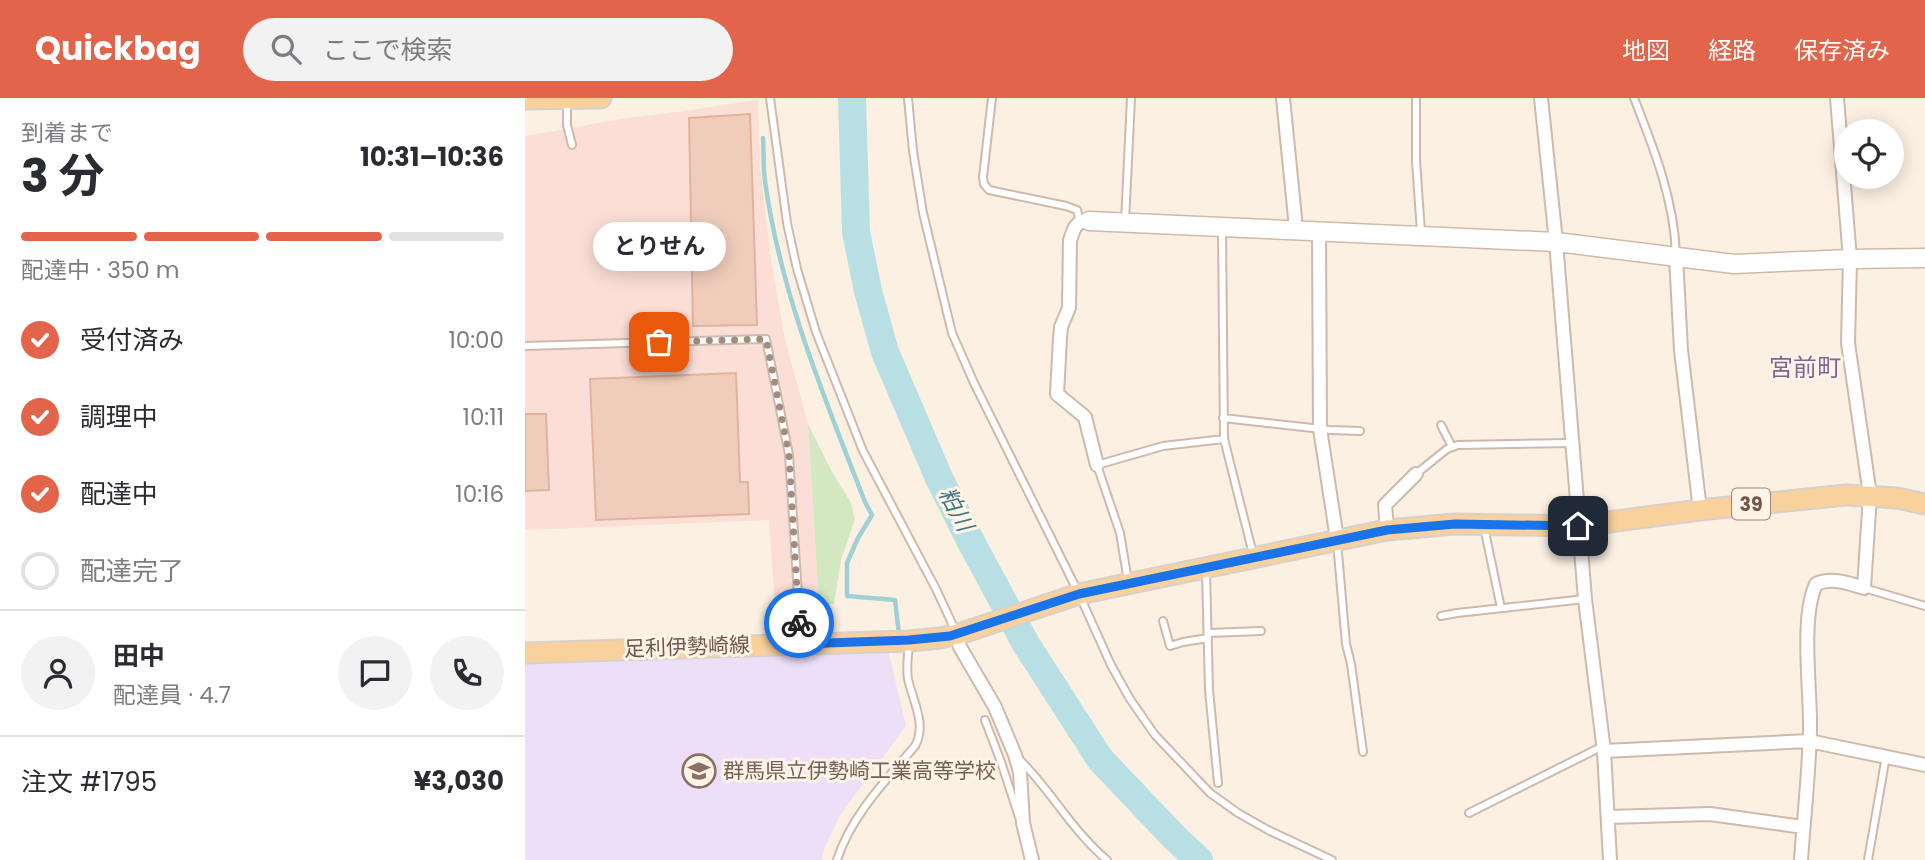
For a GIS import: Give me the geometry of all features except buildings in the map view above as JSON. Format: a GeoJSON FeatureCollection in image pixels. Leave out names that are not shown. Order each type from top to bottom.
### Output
{"type":"FeatureCollection","features":[{"type":"Feature","properties":{"kind":"main road"},"geometry":{"type":"LineString","coordinates":[[525,99],[601,98]]}},
{"type":"Feature","properties":{"kind":"main road","name":"足利伊勢崎線"},"geometry":{"type":"LineString","coordinates":[[525,653],[909,640],[959,634],[1076,595],[1387,530],[1434,525],[1578,526],[1821,496],[1870,495],[1925,504]]}},
{"type":"Feature","properties":{"kind":"street"},"geometry":{"type":"LineString","coordinates":[[1283,98],[1295,232]]}},
{"type":"Feature","properties":{"kind":"street"},"geometry":{"type":"LineString","coordinates":[[1541,98],[1556,242],[1578,526],[1603,749],[1610,860]]}},
{"type":"Feature","properties":{"kind":"street"},"geometry":{"type":"LineString","coordinates":[[1801,860],[1809,741],[1808,635],[1813,592],[1816,584],[1822,581],[1864,588],[1870,495],[1848,343],[1850,259],[1837,98]]}},
{"type":"Feature","properties":{"kind":"street"},"geometry":{"type":"LineString","coordinates":[[1097,465],[1085,417],[1058,394],[1060,338],[1069,308],[1070,240],[1072,232],[1084,222],[1556,242],[1734,264],[1925,258]]}},
{"type":"Feature","properties":{"kind":"street"},"geometry":{"type":"LineString","coordinates":[[1319,232],[1320,429],[1337,539]]}},
{"type":"Feature","properties":{"kind":"street"},"geometry":{"type":"LineString","coordinates":[[1676,257],[1681,350],[1700,510]]}},
{"type":"Feature","properties":{"kind":"street"},"geometry":{"type":"LineString","coordinates":[[1387,530],[1385,505],[1416,474]]}},
{"type":"Feature","properties":{"kind":"street"},"geometry":{"type":"LineString","coordinates":[[959,634],[960,647],[995,707],[1015,755],[1020,772],[1023,823],[1032,860]]}},
{"type":"Feature","properties":{"kind":"street"},"geometry":{"type":"LineString","coordinates":[[1603,749],[1809,741],[1925,765]]}},
{"type":"Feature","properties":{"kind":"street"},"geometry":{"type":"LineString","coordinates":[[1609,817],[1710,814],[1803,827]]}},
{"type":"Feature","properties":{"kind":"lane"},"geometry":{"type":"LineString","coordinates":[[770,98],[787,223],[797,269],[816,332],[863,451],[959,634]]}},
{"type":"Feature","properties":{"kind":"lane"},"geometry":{"type":"LineString","coordinates":[[908,98],[923,213],[952,333],[1111,665],[1155,735],[1210,793],[1268,830],[1332,860]]}},
{"type":"Feature","properties":{"kind":"lane"},"geometry":{"type":"LineString","coordinates":[[992,98],[984,184],[989,190],[1077,210],[1084,222]]}},
{"type":"Feature","properties":{"kind":"lane"},"geometry":{"type":"LineString","coordinates":[[1125,223],[1131,98]]}},
{"type":"Feature","properties":{"kind":"lane"},"geometry":{"type":"LineString","coordinates":[[1416,98],[1416,161],[1421,236]]}},
{"type":"Feature","properties":{"kind":"lane"},"geometry":{"type":"LineString","coordinates":[[1635,98],[1672,212],[1676,257]]}},
{"type":"Feature","properties":{"kind":"lane"},"geometry":{"type":"LineString","coordinates":[[567,99],[566,125],[572,145]]}},
{"type":"Feature","properties":{"kind":"lane"},"geometry":{"type":"LineString","coordinates":[[1222,228],[1223,439],[1253,556]]}},
{"type":"Feature","properties":{"kind":"lane"},"geometry":{"type":"LineString","coordinates":[[525,346],[766,339],[789,455],[801,644]]}},
{"type":"Feature","properties":{"kind":"lane"},"geometry":{"type":"LineString","coordinates":[[1223,418],[1360,432]]}},
{"type":"Feature","properties":{"kind":"lane"},"geometry":{"type":"LineString","coordinates":[[1441,425],[1452,447]]}},
{"type":"Feature","properties":{"kind":"lane"},"geometry":{"type":"LineString","coordinates":[[1129,583],[1120,533],[1097,465],[1163,446],[1223,439]]}},
{"type":"Feature","properties":{"kind":"lane"},"geometry":{"type":"LineString","coordinates":[[1416,474],[1452,447],[1571,443]]}},
{"type":"Feature","properties":{"kind":"lane"},"geometry":{"type":"LineString","coordinates":[[1484,525],[1501,608]]}},
{"type":"Feature","properties":{"kind":"lane"},"geometry":{"type":"LineString","coordinates":[[1337,539],[1346,644],[1363,752]]}},
{"type":"Feature","properties":{"kind":"lane"},"geometry":{"type":"LineString","coordinates":[[1205,566],[1209,690],[1218,783]]}},
{"type":"Feature","properties":{"kind":"lane"},"geometry":{"type":"LineString","coordinates":[[1864,588],[1925,606]]}},
{"type":"Feature","properties":{"kind":"lane"},"geometry":{"type":"LineString","coordinates":[[1441,616],[1585,599]]}},
{"type":"Feature","properties":{"kind":"lane"},"geometry":{"type":"LineString","coordinates":[[1163,621],[1170,646],[1208,636],[1261,631]]}},
{"type":"Feature","properties":{"kind":"lane"},"geometry":{"type":"LineString","coordinates":[[837,860],[846,839],[871,799],[920,737],[920,722],[908,677],[909,640]]}},
{"type":"Feature","properties":{"kind":"lane"},"geometry":{"type":"LineString","coordinates":[[985,720],[1018,816],[1023,823]]}},
{"type":"Feature","properties":{"kind":"lane"},"geometry":{"type":"LineString","coordinates":[[1469,813],[1603,749]]}},
{"type":"Feature","properties":{"kind":"lane"},"geometry":{"type":"LineString","coordinates":[[1015,755],[1043,783],[1070,822],[1107,860]]}},
{"type":"Feature","properties":{"kind":"lane"},"geometry":{"type":"LineString","coordinates":[[1868,860],[1886,757]]}},
{"type":"Feature","properties":{"kind":"shaded area"},"geometry":{"type":"Polygon","coordinates":[[[758,100],[760,164],[770,254],[785,340],[808,424],[821,634],[777,636],[769,520],[525,530],[525,136],[627,118],[758,100]]]}},
{"type":"Feature","properties":{"kind":"shaded area","name":"群馬県立伊勢崎工業高等学校"},"geometry":{"type":"Polygon","coordinates":[[[888,650],[906,726],[840,815],[824,849],[822,860],[525,860],[525,663],[888,650]]]}},
{"type":"Feature","properties":{"kind":"green space"},"geometry":{"type":"Polygon","coordinates":[[[808,424],[851,503],[855,519],[841,560],[834,604],[819,604],[808,424]]]}},
{"type":"Feature","properties":{"kind":"waterway","name":"粕川"},"geometry":{"type":"LineString","coordinates":[[852,98],[856,232],[868,291],[885,352],[939,478],[1026,644],[1100,759],[1199,860]]}},
{"type":"Feature","properties":{"kind":"waterway"},"geometry":{"type":"LineString","coordinates":[[763,138],[764,176],[781,264],[835,424],[872,515],[847,563],[847,596],[895,600],[899,634]]}},
{"type":"Feature","properties":{"kind":"way so far"},"geometry":{"type":"LineString","coordinates":[[659,342],[766,339],[789,455],[799,623]]}},
{"type":"Feature","properties":{"kind":"place","name":"とりせん"},"geometry":{"type":"Point","coordinates":[659,342]}},
{"type":"Feature","properties":{"kind":"place","name":"群馬県立伊勢崎工業高等学校"},"geometry":{"type":"Point","coordinates":[699,771]}},
{"type":"Feature","properties":{"kind":"district","name":"宮前町"},"geometry":{"type":"Point","coordinates":[1805,368]}},
{"type":"Feature","properties":{"kind":"route"},"geometry":{"type":"LineString","coordinates":[[799,623],[801,644],[940,638],[1079,594],[1387,530],[1455,524],[1578,526]]}}]}
